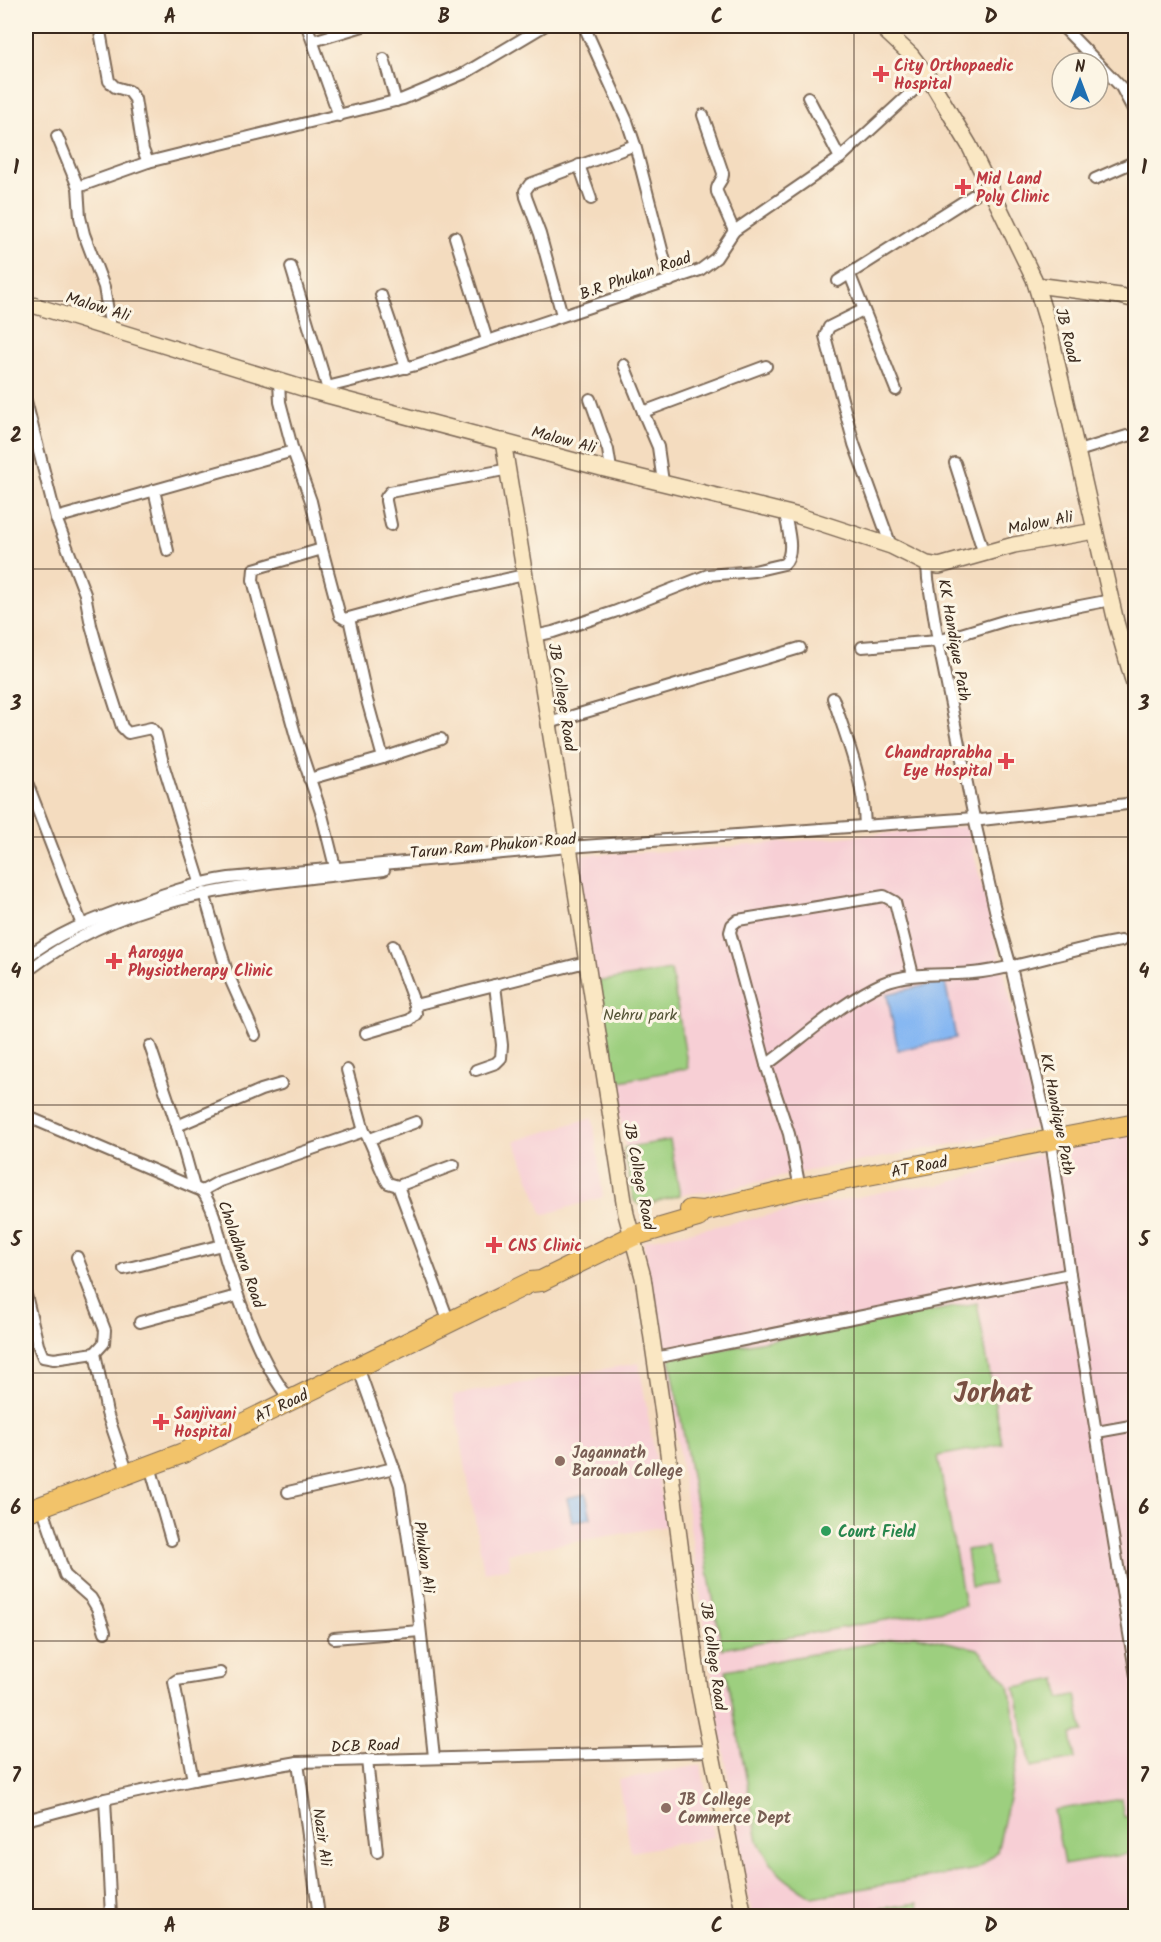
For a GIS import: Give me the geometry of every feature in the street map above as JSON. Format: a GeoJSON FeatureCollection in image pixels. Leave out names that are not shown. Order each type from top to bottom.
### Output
{"type":"FeatureCollection","features":[{"type":"Feature","properties":{"kind":"highway","name":"AT Road"},"geometry":{"type":"LineString","coordinates":[[34,1509],[183,1453],[531,1282],[541,1281],[631,1232],[698,1217],[703,1211],[800,1188],[1136,1124]]}},
{"type":"Feature","properties":{"kind":"street"},"geometry":{"type":"LineString","coordinates":[[99,26],[109,81],[115,87],[129,91],[135,99],[143,150],[148,162]]}},
{"type":"Feature","properties":{"kind":"street"},"geometry":{"type":"LineString","coordinates":[[307,26],[339,116]]}},
{"type":"Feature","properties":{"kind":"street"},"geometry":{"type":"LineString","coordinates":[[313,41],[363,26]]}},
{"type":"Feature","properties":{"kind":"street"},"geometry":{"type":"LineString","coordinates":[[78,187],[148,162],[396,101],[465,72],[544,26]]}},
{"type":"Feature","properties":{"kind":"street"},"geometry":{"type":"LineString","coordinates":[[584,26],[627,121],[670,280]]}},
{"type":"Feature","properties":{"kind":"street","name":"JB Road"},"geometry":{"type":"LineString","coordinates":[[880,26],[910,55],[928,77],[969,145],[1036,285],[1049,328],[1127,666],[1136,691]]}},
{"type":"Feature","properties":{"kind":"street"},"geometry":{"type":"LineString","coordinates":[[1062,26],[1086,51]]}},
{"type":"Feature","properties":{"kind":"street"},"geometry":{"type":"LineString","coordinates":[[384,60],[396,101]]}},
{"type":"Feature","properties":{"kind":"street"},"geometry":{"type":"LineString","coordinates":[[1110,76],[1121,87],[1136,115]]}},
{"type":"Feature","properties":{"kind":"street","name":"B.R Phukan Road"},"geometry":{"type":"LineString","coordinates":[[328,391],[406,368],[700,270],[716,258],[734,231],[840,158],[928,77]]}},
{"type":"Feature","properties":{"kind":"street"},"geometry":{"type":"LineString","coordinates":[[808,97],[840,158]]}},
{"type":"Feature","properties":{"kind":"street"},"geometry":{"type":"LineString","coordinates":[[704,116],[723,173],[717,186],[717,192],[734,231]]}},
{"type":"Feature","properties":{"kind":"street"},"geometry":{"type":"LineString","coordinates":[[57,136],[78,187],[80,217],[104,287],[111,329]]}},
{"type":"Feature","properties":{"kind":"street"},"geometry":{"type":"LineString","coordinates":[[562,315],[540,234],[525,190],[530,184],[635,145]]}},
{"type":"Feature","properties":{"kind":"street"},"geometry":{"type":"LineString","coordinates":[[1095,179],[1136,161]]}},
{"type":"Feature","properties":{"kind":"street"},"geometry":{"type":"LineString","coordinates":[[579,165],[591,199]]}},
{"type":"Feature","properties":{"kind":"street"},"geometry":{"type":"LineString","coordinates":[[838,281],[988,186]]}},
{"type":"Feature","properties":{"kind":"street"},"geometry":{"type":"LineString","coordinates":[[455,237],[488,340]]}},
{"type":"Feature","properties":{"kind":"street"},"geometry":{"type":"LineString","coordinates":[[291,267],[328,391]]}},
{"type":"Feature","properties":{"kind":"street"},"geometry":{"type":"LineString","coordinates":[[850,275],[896,390]]}},
{"type":"Feature","properties":{"kind":"street"},"geometry":{"type":"LineString","coordinates":[[1036,285],[1136,300]]}},
{"type":"Feature","properties":{"kind":"street"},"geometry":{"type":"LineString","coordinates":[[381,295],[406,368]]}},
{"type":"Feature","properties":{"kind":"street","name":"Malow Ali"},"geometry":{"type":"LineString","coordinates":[[26,303],[279,381],[328,391],[611,470],[785,513],[891,546],[927,564],[939,566],[1023,543],[1095,531]]}},
{"type":"Feature","properties":{"kind":"street"},"geometry":{"type":"LineString","coordinates":[[863,310],[829,327],[825,336],[854,444],[891,546]]}},
{"type":"Feature","properties":{"kind":"street"},"geometry":{"type":"LineString","coordinates":[[624,365],[658,447],[663,482]]}},
{"type":"Feature","properties":{"kind":"street"},"geometry":{"type":"LineString","coordinates":[[643,412],[766,366]]}},
{"type":"Feature","properties":{"kind":"street"},"geometry":{"type":"LineString","coordinates":[[279,381],[280,402],[293,451],[311,501],[340,616],[349,618],[422,598],[525,575]]}},
{"type":"Feature","properties":{"kind":"street"},"geometry":{"type":"LineString","coordinates":[[590,399],[608,450],[611,470]]}},
{"type":"Feature","properties":{"kind":"street"},"geometry":{"type":"LineString","coordinates":[[26,401],[56,518],[85,594],[91,625],[122,727],[128,733],[148,728],[154,731],[227,972],[255,1035]]}},
{"type":"Feature","properties":{"kind":"street"},"geometry":{"type":"LineString","coordinates":[[1078,451],[1136,435]]}},
{"type":"Feature","properties":{"kind":"street","name":"JB College Road"},"geometry":{"type":"LineString","coordinates":[[503,441],[631,1232],[643,1277],[699,1689],[744,1917]]}},
{"type":"Feature","properties":{"kind":"street"},"geometry":{"type":"LineString","coordinates":[[56,518],[293,451]]}},
{"type":"Feature","properties":{"kind":"street"},"geometry":{"type":"LineString","coordinates":[[955,463],[984,554]]}},
{"type":"Feature","properties":{"kind":"street"},"geometry":{"type":"LineString","coordinates":[[391,525],[386,501],[390,492],[508,469]]}},
{"type":"Feature","properties":{"kind":"street"},"geometry":{"type":"LineString","coordinates":[[154,490],[168,551]]}},
{"type":"Feature","properties":{"kind":"street"},"geometry":{"type":"LineString","coordinates":[[535,636],[614,612],[708,575],[754,571],[784,564],[788,561],[790,552],[785,513]]}},
{"type":"Feature","properties":{"kind":"street"},"geometry":{"type":"LineString","coordinates":[[322,549],[258,566],[254,569],[252,576],[278,676],[322,815],[335,867]]}},
{"type":"Feature","properties":{"kind":"street","name":"KK Handique Path"},"geometry":{"type":"LineString","coordinates":[[927,564],[938,641],[996,914],[1011,967],[1051,1140],[1070,1274],[1136,1676]]}},
{"type":"Feature","properties":{"kind":"street"},"geometry":{"type":"LineString","coordinates":[[862,647],[938,641],[1007,620],[1111,600]]}},
{"type":"Feature","properties":{"kind":"street"},"geometry":{"type":"LineString","coordinates":[[349,618],[367,700],[383,758]]}},
{"type":"Feature","properties":{"kind":"street"},"geometry":{"type":"LineString","coordinates":[[549,723],[800,648]]}},
{"type":"Feature","properties":{"kind":"street"},"geometry":{"type":"LineString","coordinates":[[833,698],[853,758],[864,809],[865,826]]}},
{"type":"Feature","properties":{"kind":"street"},"geometry":{"type":"LineString","coordinates":[[309,779],[441,739]]}},
{"type":"Feature","properties":{"kind":"street"},"geometry":{"type":"LineString","coordinates":[[28,785],[82,925]]}},
{"type":"Feature","properties":{"kind":"street","name":"Tarun Ram Phukon Road"},"geometry":{"type":"LineString","coordinates":[[27,955],[82,925],[202,888],[335,867],[977,821],[1136,803]]}},
{"type":"Feature","properties":{"kind":"street","name":"Tarun Ram Phukon Road"},"geometry":{"type":"LineString","coordinates":[[26,972],[94,929],[202,888],[231,888],[570,850],[865,826],[977,821]]}},
{"type":"Feature","properties":{"kind":"street"},"geometry":{"type":"LineString","coordinates":[[800,1188],[789,1134],[766,1065],[730,932],[732,925],[738,920],[889,897],[895,902],[913,975]]}},
{"type":"Feature","properties":{"kind":"street"},"geometry":{"type":"LineString","coordinates":[[766,1065],[840,1009],[884,983],[913,975],[980,972],[1011,967],[1121,941]]}},
{"type":"Feature","properties":{"kind":"street"},"geometry":{"type":"LineString","coordinates":[[366,1033],[410,1020],[416,1014],[415,1005],[393,946]]}},
{"type":"Feature","properties":{"kind":"street"},"geometry":{"type":"LineString","coordinates":[[415,1005],[586,962]]}},
{"type":"Feature","properties":{"kind":"street"},"geometry":{"type":"LineString","coordinates":[[476,1070],[501,1058],[502,1045],[495,985]]}},
{"type":"Feature","properties":{"kind":"street","name":"Choladhara Road"},"geometry":{"type":"LineString","coordinates":[[150,1046],[198,1189],[215,1216],[237,1296],[281,1389],[291,1401]]}},
{"type":"Feature","properties":{"kind":"street"},"geometry":{"type":"LineString","coordinates":[[347,1070],[367,1135],[380,1170],[388,1183],[398,1186],[454,1165]]}},
{"type":"Feature","properties":{"kind":"street"},"geometry":{"type":"LineString","coordinates":[[177,1126],[261,1090],[281,1084]]}},
{"type":"Feature","properties":{"kind":"street"},"geometry":{"type":"LineString","coordinates":[[26,1116],[198,1189],[367,1135],[416,1122]]}},
{"type":"Feature","properties":{"kind":"street"},"geometry":{"type":"LineString","coordinates":[[398,1186],[449,1322]]}},
{"type":"Feature","properties":{"kind":"street"},"geometry":{"type":"LineString","coordinates":[[124,1269],[222,1245]]}},
{"type":"Feature","properties":{"kind":"street"},"geometry":{"type":"LineString","coordinates":[[26,1295],[43,1357],[54,1359],[95,1353],[104,1343],[105,1330],[77,1257]]}},
{"type":"Feature","properties":{"kind":"street"},"geometry":{"type":"LineString","coordinates":[[655,1358],[1070,1274]]}},
{"type":"Feature","properties":{"kind":"street"},"geometry":{"type":"LineString","coordinates":[[140,1322],[237,1296]]}},
{"type":"Feature","properties":{"kind":"street"},"geometry":{"type":"LineString","coordinates":[[95,1353],[107,1413],[128,1474]]}},
{"type":"Feature","properties":{"kind":"street","name":"Phukan Ali"},"geometry":{"type":"LineString","coordinates":[[358,1367],[400,1485],[434,1757]]}},
{"type":"Feature","properties":{"kind":"street"},"geometry":{"type":"LineString","coordinates":[[1097,1432],[1136,1425]]}},
{"type":"Feature","properties":{"kind":"street"},"geometry":{"type":"LineString","coordinates":[[150,1466],[171,1540]]}},
{"type":"Feature","properties":{"kind":"street"},"geometry":{"type":"LineString","coordinates":[[288,1492],[394,1468]]}},
{"type":"Feature","properties":{"kind":"street"},"geometry":{"type":"LineString","coordinates":[[34,1509],[65,1575],[91,1598],[105,1632]]}},
{"type":"Feature","properties":{"kind":"street"},"geometry":{"type":"LineString","coordinates":[[334,1638],[420,1631]]}},
{"type":"Feature","properties":{"kind":"street"},"geometry":{"type":"LineString","coordinates":[[193,1780],[180,1726],[174,1682],[220,1673]]}},
{"type":"Feature","properties":{"kind":"street","name":"DCB Road"},"geometry":{"type":"LineString","coordinates":[[26,1820],[105,1799],[193,1780],[298,1762],[711,1751]]}},
{"type":"Feature","properties":{"kind":"street"},"geometry":{"type":"LineString","coordinates":[[367,1760],[377,1852]]}},
{"type":"Feature","properties":{"kind":"street","name":"Nazir Ali"},"geometry":{"type":"LineString","coordinates":[[298,1762],[319,1917]]}},
{"type":"Feature","properties":{"kind":"street"},"geometry":{"type":"LineString","coordinates":[[105,1799],[111,1917]]}},
{"type":"Feature","properties":{"kind":"shaded area"},"geometry":{"type":"Polygon","coordinates":[[[967,826],[1009,992],[1040,1128],[793,1174],[733,1188],[680,1195],[641,1206],[634,1201],[615,1082],[595,981],[577,855],[692,850],[967,826]]]}},
{"type":"Feature","properties":{"kind":"shaded area"},"geometry":{"type":"Polygon","coordinates":[[[593,1117],[603,1197],[543,1215],[515,1141],[593,1117]]]}},
{"type":"Feature","properties":{"kind":"shaded area"},"geometry":{"type":"Polygon","coordinates":[[[1135,1132],[1135,1916],[752,1916],[723,1747],[665,1360],[643,1241],[906,1187],[941,1185],[1039,1154],[1135,1132]]]}},
{"type":"Feature","properties":{"kind":"shaded area","name":"Jagannath Barooah College"},"geometry":{"type":"Polygon","coordinates":[[[639,1363],[667,1526],[508,1553],[510,1568],[484,1572],[453,1395],[639,1363]]]}},
{"type":"Feature","properties":{"kind":"shaded area","name":"JB College Commerce Dept"},"geometry":{"type":"Polygon","coordinates":[[[701,1765],[714,1837],[631,1852],[618,1780],[701,1765]]]}},
{"type":"Feature","properties":{"kind":"green space","name":"Nehru park"},"geometry":{"type":"Polygon","coordinates":[[[671,970],[688,1068],[615,1082],[595,982],[671,970]]]}},
{"type":"Feature","properties":{"kind":"green space"},"geometry":{"type":"Polygon","coordinates":[[[670,1140],[680,1195],[641,1206],[634,1201],[624,1148],[670,1140]]]}},
{"type":"Feature","properties":{"kind":"green space","name":"Court Field"},"geometry":{"type":"Polygon","coordinates":[[[977,1303],[1002,1444],[938,1456],[965,1606],[722,1649],[670,1358],[977,1303]]]}},
{"type":"Feature","properties":{"kind":"green space"},"geometry":{"type":"Polygon","coordinates":[[[988,1547],[993,1584],[971,1587],[966,1550],[988,1547]]]}},
{"type":"Feature","properties":{"kind":"green space"},"geometry":{"type":"Polygon","coordinates":[[[915,1635],[978,1649],[1009,1685],[1020,1749],[997,1852],[977,1869],[813,1897],[781,1875],[769,1861],[758,1841],[726,1670],[915,1635]]]}},
{"type":"Feature","properties":{"kind":"green space"},"geometry":{"type":"Polygon","coordinates":[[[1057,1679],[1060,1698],[1076,1695],[1083,1732],[1071,1734],[1075,1759],[1031,1767],[1015,1687],[1057,1679]]]}},
{"type":"Feature","properties":{"kind":"green space"},"geometry":{"type":"Polygon","coordinates":[[[1121,1799],[1124,1817],[1131,1816],[1135,1843],[1135,1846],[1132,1846],[1133,1853],[1064,1865],[1054,1810],[1121,1799]]]}},
{"type":"Feature","properties":{"kind":"green space"},"geometry":{"type":"Polygon","coordinates":[[[918,1903],[920,1916],[827,1916],[918,1903]]]}},
{"type":"Feature","properties":{"kind":"water"},"geometry":{"type":"Polygon","coordinates":[[[945,981],[956,1038],[898,1050],[887,994],[945,981]]]}},
{"type":"Feature","properties":{"kind":"water"},"geometry":{"type":"Polygon","coordinates":[[[586,1494],[591,1518],[572,1522],[567,1498],[586,1494]]]}},
{"type":"Feature","properties":{"kind":"place","name":"City Orthopaedic Hospital"},"geometry":{"type":"Point","coordinates":[881,74]}},
{"type":"Feature","properties":{"kind":"place","name":"Mid Land Poly Clinic"},"geometry":{"type":"Point","coordinates":[963,187]}},
{"type":"Feature","properties":{"kind":"place","name":"Chandraprabha Eye Hospital"},"geometry":{"type":"Point","coordinates":[1006,761]}},
{"type":"Feature","properties":{"kind":"place","name":"Aarogya Physiotherapy Clinic"},"geometry":{"type":"Point","coordinates":[114,961]}},
{"type":"Feature","properties":{"kind":"place","name":"CNS Clinic"},"geometry":{"type":"Point","coordinates":[494,1245]}},
{"type":"Feature","properties":{"kind":"place","name":"Sanjivani Hospital"},"geometry":{"type":"Point","coordinates":[161,1422]}},
{"type":"Feature","properties":{"kind":"place","name":"Jagannath Barooah College"},"geometry":{"type":"Point","coordinates":[560,1461]}},
{"type":"Feature","properties":{"kind":"place","name":"Court Field"},"geometry":{"type":"Point","coordinates":[826,1531]}},
{"type":"Feature","properties":{"kind":"place","name":"JB College Commerce Dept"},"geometry":{"type":"Point","coordinates":[666,1808]}},
{"type":"Feature","properties":{"kind":"district","name":"Jorhat"},"geometry":{"type":"Point","coordinates":[993,1392]}}]}
